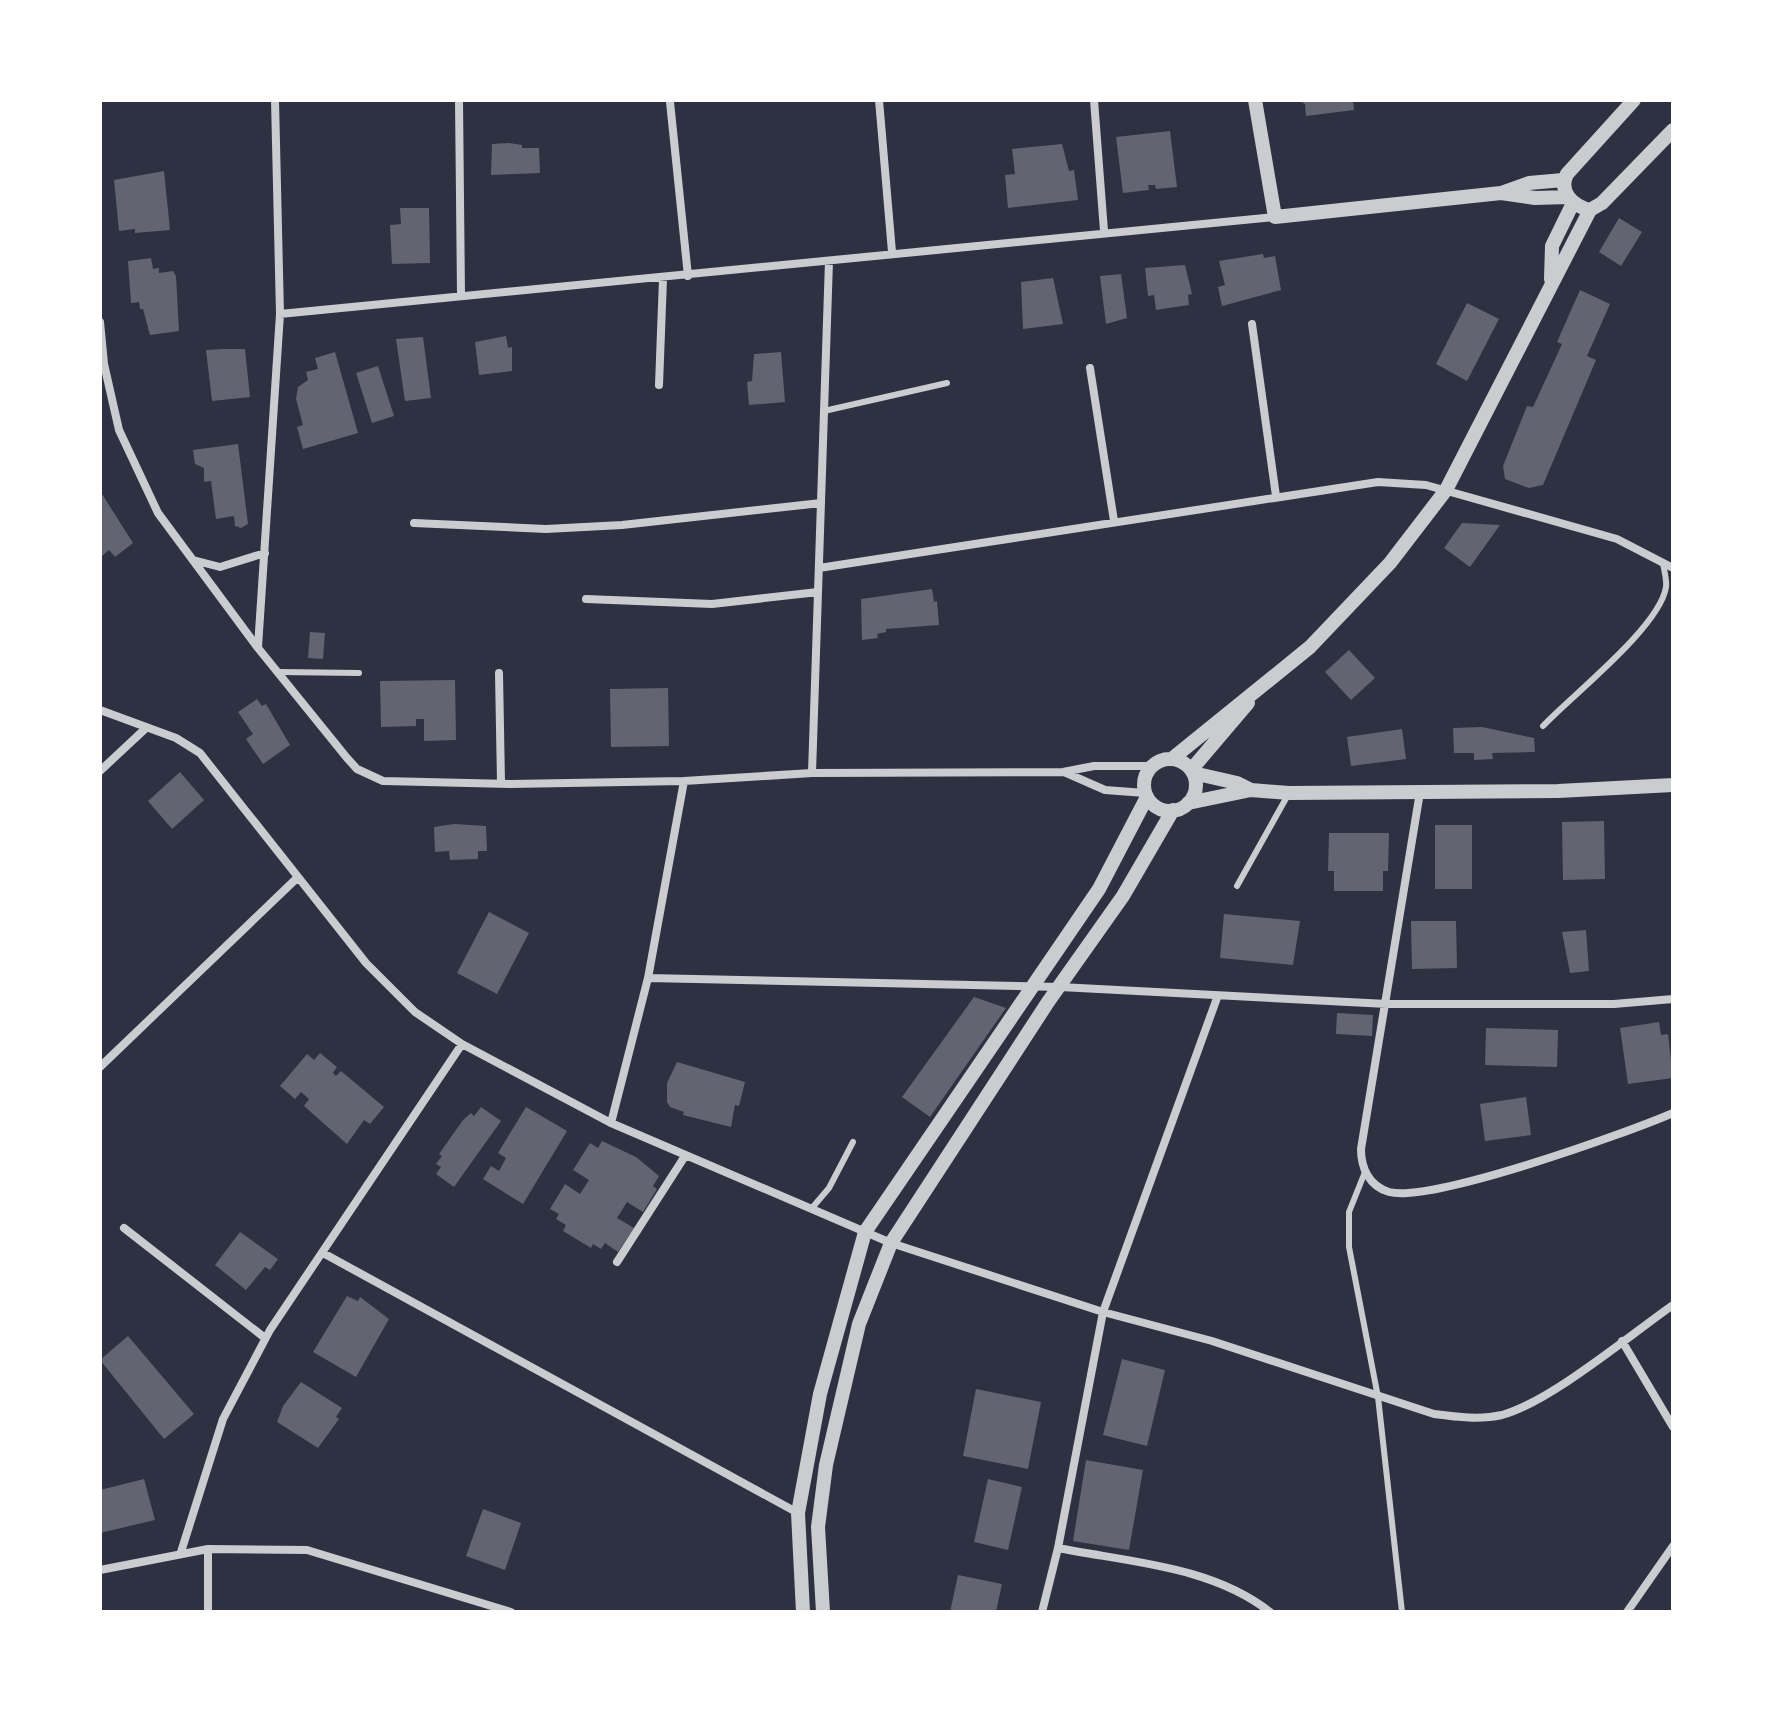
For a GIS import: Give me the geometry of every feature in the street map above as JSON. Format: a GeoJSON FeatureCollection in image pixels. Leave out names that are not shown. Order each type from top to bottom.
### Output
{"type":"FeatureCollection","features":[{"type":"Feature","properties":{"kind":"street"},"geometry":{"type":"LineString","coordinates":[[258,648],[280,314],[275,100]]}},
{"type":"Feature","properties":{"kind":"street"},"geometry":{"type":"LineString","coordinates":[[459,100],[461,295]]}},
{"type":"Feature","properties":{"kind":"street"},"geometry":{"type":"LineString","coordinates":[[879,100],[892,252]]}},
{"type":"Feature","properties":{"kind":"street"},"geometry":{"type":"LineString","coordinates":[[1094,100],[1104,231]]}},
{"type":"Feature","properties":{"kind":"street"},"geometry":{"type":"LineString","coordinates":[[1255,100],[1275,217]]}},
{"type":"Feature","properties":{"kind":"street"},"geometry":{"type":"LineString","coordinates":[[1501,193],[1517,185],[1563,180],[1634,100]]}},
{"type":"Feature","properties":{"kind":"street"},"geometry":{"type":"LineString","coordinates":[[670,102],[688,276]]}},
{"type":"Feature","properties":{"kind":"street"},"geometry":{"type":"LineString","coordinates":[[100,322],[110,398],[128,455],[158,513],[258,648],[347,758],[369,777],[383,781],[501,783],[684,781],[812,773],[1063,772],[1094,766],[1152,766],[1173,758],[1255,694],[1351,605],[1390,563],[1446,490],[1551,279],[1573,248],[1590,210],[1602,203],[1673,130]]}},
{"type":"Feature","properties":{"kind":"street"},"geometry":{"type":"LineString","coordinates":[[1551,279],[1552,246],[1570,200],[1563,180]]}},
{"type":"Feature","properties":{"kind":"street"},"geometry":{"type":"LineString","coordinates":[[280,314],[461,295],[663,279],[892,252],[1501,193],[1570,200],[1590,210]]}},
{"type":"Feature","properties":{"kind":"street"},"geometry":{"type":"LineString","coordinates":[[812,773],[829,261]]}},
{"type":"Feature","properties":{"kind":"street"},"geometry":{"type":"LineString","coordinates":[[659,385],[663,279]]}},
{"type":"Feature","properties":{"kind":"street"},"geometry":{"type":"LineString","coordinates":[[1252,324],[1276,496]]}},
{"type":"Feature","properties":{"kind":"street"},"geometry":{"type":"LineString","coordinates":[[1090,368],[1114,521]]}},
{"type":"Feature","properties":{"kind":"street"},"geometry":{"type":"LineString","coordinates":[[819,568],[1378,482],[1408,483],[1446,490],[1617,539],[1673,568]]}},
{"type":"Feature","properties":{"kind":"street"},"geometry":{"type":"LineString","coordinates":[[414,523],[546,529],[622,525],[821,503]]}},
{"type":"Feature","properties":{"kind":"street"},"geometry":{"type":"LineString","coordinates":[[193,560],[220,567],[265,553]]}},
{"type":"Feature","properties":{"kind":"street"},"geometry":{"type":"LineString","coordinates":[[586,599],[712,604],[818,592]]}},
{"type":"Feature","properties":{"kind":"street"},"geometry":{"type":"LineString","coordinates":[[499,673],[501,783]]}},
{"type":"Feature","properties":{"kind":"street"},"geometry":{"type":"LineString","coordinates":[[1192,771],[1255,694]]}},
{"type":"Feature","properties":{"kind":"street"},"geometry":{"type":"LineString","coordinates":[[100,710],[187,744],[213,766],[297,878],[380,978],[415,1012],[462,1044],[611,1123],[891,1243],[1103,1312],[1212,1341],[1378,1397],[1434,1414],[1466,1419],[1503,1414],[1544,1395],[1673,1305]]}},
{"type":"Feature","properties":{"kind":"street"},"geometry":{"type":"LineString","coordinates":[[100,771],[146,728]]}},
{"type":"Feature","properties":{"kind":"street"},"geometry":{"type":"LineString","coordinates":[[1173,758],[1192,771],[1251,790]]}},
{"type":"Feature","properties":{"kind":"street"},"geometry":{"type":"LineString","coordinates":[[803,1612],[798,1513],[820,1394],[865,1232],[1099,889],[1146,795],[1146,774],[1152,766]]}},
{"type":"Feature","properties":{"kind":"street"},"geometry":{"type":"LineString","coordinates":[[1188,803],[1196,789],[1192,771]]}},
{"type":"Feature","properties":{"kind":"street"},"geometry":{"type":"LineString","coordinates":[[1063,772],[1105,790],[1146,795],[1158,808],[1173,810],[1188,803],[1251,790],[1289,793],[1558,791],[1673,785]]}},
{"type":"Feature","properties":{"kind":"street"},"geometry":{"type":"LineString","coordinates":[[611,1123],[648,978],[684,781]]}},
{"type":"Feature","properties":{"kind":"street"},"geometry":{"type":"LineString","coordinates":[[1420,792],[1361,1149],[1365,1172],[1374,1184],[1388,1192],[1435,1188],[1583,1148],[1673,1113]]}},
{"type":"Feature","properties":{"kind":"street"},"geometry":{"type":"LineString","coordinates":[[823,1612],[818,1548],[822,1487],[859,1324],[891,1243],[1123,896],[1173,810]]}},
{"type":"Feature","properties":{"kind":"street"},"geometry":{"type":"LineString","coordinates":[[100,1067],[297,878]]}},
{"type":"Feature","properties":{"kind":"street"},"geometry":{"type":"LineString","coordinates":[[648,978],[1060,987],[1217,998],[1387,1004],[1614,1004],[1673,999]]}},
{"type":"Feature","properties":{"kind":"street"},"geometry":{"type":"LineString","coordinates":[[1042,1612],[1058,1548],[1103,1312],[1217,998]]}},
{"type":"Feature","properties":{"kind":"street"},"geometry":{"type":"LineString","coordinates":[[181,1552],[223,1419],[265,1338],[462,1044]]}},
{"type":"Feature","properties":{"kind":"street"},"geometry":{"type":"LineString","coordinates":[[617,1262],[685,1156]]}},
{"type":"Feature","properties":{"kind":"street"},"geometry":{"type":"LineString","coordinates":[[124,1228],[265,1338]]}},
{"type":"Feature","properties":{"kind":"street"},"geometry":{"type":"LineString","coordinates":[[323,1253],[798,1513]]}},
{"type":"Feature","properties":{"kind":"street"},"geometry":{"type":"LineString","coordinates":[[1622,1341],[1673,1427]]}},
{"type":"Feature","properties":{"kind":"street"},"geometry":{"type":"LineString","coordinates":[[1627,1612],[1673,1546]]}},
{"type":"Feature","properties":{"kind":"street"},"geometry":{"type":"LineString","coordinates":[[1058,1548],[1214,1579],[1250,1596],[1270,1612]]}},
{"type":"Feature","properties":{"kind":"street"},"geometry":{"type":"LineString","coordinates":[[208,1549],[208,1612]]}},
{"type":"Feature","properties":{"kind":"street"},"geometry":{"type":"LineString","coordinates":[[100,1570],[208,1549],[307,1550],[511,1612]]}},
{"type":"Feature","properties":{"kind":"lane"},"geometry":{"type":"LineString","coordinates":[[824,411],[947,383]]}},
{"type":"Feature","properties":{"kind":"lane"},"geometry":{"type":"LineString","coordinates":[[1543,726],[1608,665],[1653,614],[1666,588],[1663,563]]}},
{"type":"Feature","properties":{"kind":"lane"},"geometry":{"type":"LineString","coordinates":[[279,672],[359,673]]}},
{"type":"Feature","properties":{"kind":"lane"},"geometry":{"type":"LineString","coordinates":[[1237,886],[1289,793]]}},
{"type":"Feature","properties":{"kind":"lane"},"geometry":{"type":"LineString","coordinates":[[812,1208],[829,1188],[853,1142]]}},
{"type":"Feature","properties":{"kind":"lane"},"geometry":{"type":"LineString","coordinates":[[1365,1172],[1349,1212],[1349,1247],[1378,1397],[1402,1612]]}},
{"type":"Feature","properties":{"kind":"building"},"geometry":{"type":"Polygon","coordinates":[[[1297,100],[1353,100],[1354,110],[1306,116],[1305,104],[1297,100]]]}},
{"type":"Feature","properties":{"kind":"building"},"geometry":{"type":"Polygon","coordinates":[[[1170,131],[1177,187],[1156,189],[1155,185],[1148,185],[1149,190],[1123,193],[1116,137],[1170,131]]]}},
{"type":"Feature","properties":{"kind":"building"},"geometry":{"type":"Polygon","coordinates":[[[492,144],[522,145],[522,148],[539,148],[540,173],[491,175],[492,144]]]}},
{"type":"Feature","properties":{"kind":"building"},"geometry":{"type":"Polygon","coordinates":[[[1062,144],[1069,171],[1074,170],[1078,200],[1008,208],[1005,175],[1015,174],[1012,149],[1062,144]]]}},
{"type":"Feature","properties":{"kind":"building"},"geometry":{"type":"Polygon","coordinates":[[[164,171],[170,230],[119,231],[114,180],[164,171]]]}},
{"type":"Feature","properties":{"kind":"building"},"geometry":{"type":"Polygon","coordinates":[[[400,208],[429,208],[430,263],[392,264],[390,225],[401,224],[400,208]]]}},
{"type":"Feature","properties":{"kind":"building"},"geometry":{"type":"Polygon","coordinates":[[[1619,218],[1642,232],[1621,266],[1599,252],[1619,218]]]}},
{"type":"Feature","properties":{"kind":"building"},"geometry":{"type":"Polygon","coordinates":[[[1263,254],[1264,258],[1275,256],[1281,290],[1222,306],[1218,287],[1225,285],[1219,261],[1263,254]]]}},
{"type":"Feature","properties":{"kind":"building"},"geometry":{"type":"Polygon","coordinates":[[[151,258],[153,269],[159,268],[159,273],[173,271],[176,276],[179,331],[150,335],[139,302],[131,303],[128,261],[151,258]]]}},
{"type":"Feature","properties":{"kind":"building"},"geometry":{"type":"Polygon","coordinates":[[[1185,265],[1192,294],[1188,295],[1189,305],[1156,310],[1154,295],[1148,296],[1145,268],[1185,265]]]}},
{"type":"Feature","properties":{"kind":"building"},"geometry":{"type":"Polygon","coordinates":[[[1121,274],[1127,318],[1106,324],[1100,276],[1121,274]]]}},
{"type":"Feature","properties":{"kind":"building"},"geometry":{"type":"Polygon","coordinates":[[[1053,278],[1063,324],[1023,329],[1021,282],[1053,278]]]}},
{"type":"Feature","properties":{"kind":"building"},"geometry":{"type":"Polygon","coordinates":[[[1580,290],[1610,304],[1587,356],[1596,360],[1543,485],[1529,488],[1505,479],[1503,466],[1527,406],[1533,407],[1562,344],[1557,342],[1580,290]]]}},
{"type":"Feature","properties":{"kind":"building"},"geometry":{"type":"Polygon","coordinates":[[[1467,303],[1499,319],[1467,381],[1436,364],[1467,303]]]}},
{"type":"Feature","properties":{"kind":"building"},"geometry":{"type":"Polygon","coordinates":[[[506,336],[508,348],[512,347],[512,371],[479,375],[475,342],[506,336]]]}},
{"type":"Feature","properties":{"kind":"building"},"geometry":{"type":"Polygon","coordinates":[[[423,337],[431,398],[405,401],[396,339],[423,337]]]}},
{"type":"Feature","properties":{"kind":"building"},"geometry":{"type":"Polygon","coordinates":[[[245,349],[250,397],[212,401],[206,350],[245,349]]]}},
{"type":"Feature","properties":{"kind":"building"},"geometry":{"type":"Polygon","coordinates":[[[335,352],[358,433],[303,449],[297,427],[303,425],[296,399],[298,387],[308,380],[306,372],[318,369],[315,358],[335,352]]]}},
{"type":"Feature","properties":{"kind":"building"},"geometry":{"type":"Polygon","coordinates":[[[781,352],[785,402],[749,405],[747,382],[752,381],[754,354],[781,352]]]}},
{"type":"Feature","properties":{"kind":"building"},"geometry":{"type":"Polygon","coordinates":[[[378,366],[394,416],[372,423],[356,373],[378,366]]]}},
{"type":"Feature","properties":{"kind":"building"},"geometry":{"type":"Polygon","coordinates":[[[238,444],[248,524],[241,528],[235,526],[234,516],[216,519],[211,481],[204,482],[204,468],[195,464],[193,450],[238,444]]]}},
{"type":"Feature","properties":{"kind":"building"},"geometry":{"type":"Polygon","coordinates":[[[102,494],[133,543],[115,557],[109,550],[102,556],[100,553],[102,494]]]}},
{"type":"Feature","properties":{"kind":"building"},"geometry":{"type":"Polygon","coordinates":[[[1462,523],[1500,525],[1470,567],[1444,548],[1462,523]]]}},
{"type":"Feature","properties":{"kind":"building"},"geometry":{"type":"Polygon","coordinates":[[[932,589],[934,602],[937,601],[939,625],[886,629],[886,632],[877,634],[878,638],[862,640],[861,599],[932,589]]]}},
{"type":"Feature","properties":{"kind":"building"},"geometry":{"type":"Polygon","coordinates":[[[310,632],[325,633],[323,659],[308,658],[310,632]]]}},
{"type":"Feature","properties":{"kind":"building"},"geometry":{"type":"Polygon","coordinates":[[[1349,650],[1375,678],[1351,700],[1325,672],[1349,650]]]}},
{"type":"Feature","properties":{"kind":"building"},"geometry":{"type":"Polygon","coordinates":[[[455,680],[456,740],[424,741],[424,719],[416,719],[416,726],[381,727],[380,681],[455,680]]]}},
{"type":"Feature","properties":{"kind":"building"},"geometry":{"type":"Polygon","coordinates":[[[668,688],[669,746],[611,747],[610,689],[668,688]]]}},
{"type":"Feature","properties":{"kind":"building"},"geometry":{"type":"Polygon","coordinates":[[[257,699],[262,706],[266,704],[290,745],[263,764],[246,739],[253,734],[238,712],[257,699]]]}},
{"type":"Feature","properties":{"kind":"building"},"geometry":{"type":"Polygon","coordinates":[[[1482,727],[1534,738],[1535,752],[1492,753],[1493,759],[1474,760],[1474,753],[1454,753],[1453,728],[1482,727]]]}},
{"type":"Feature","properties":{"kind":"building"},"geometry":{"type":"Polygon","coordinates":[[[1402,729],[1406,759],[1351,766],[1347,737],[1402,729]]]}},
{"type":"Feature","properties":{"kind":"building"},"geometry":{"type":"Polygon","coordinates":[[[180,772],[204,800],[172,829],[148,801],[180,772]]]}},
{"type":"Feature","properties":{"kind":"building"},"geometry":{"type":"Polygon","coordinates":[[[1604,821],[1605,879],[1563,880],[1562,822],[1604,821]]]}},
{"type":"Feature","properties":{"kind":"building"},"geometry":{"type":"Polygon","coordinates":[[[454,824],[486,826],[487,851],[478,851],[478,859],[450,860],[449,851],[435,852],[434,827],[454,824]]]}},
{"type":"Feature","properties":{"kind":"building"},"geometry":{"type":"Polygon","coordinates":[[[1435,825],[1472,825],[1472,889],[1435,889],[1435,825]]]}},
{"type":"Feature","properties":{"kind":"building"},"geometry":{"type":"Polygon","coordinates":[[[1329,833],[1389,833],[1388,871],[1383,871],[1383,891],[1334,891],[1334,871],[1328,871],[1329,833]]]}},
{"type":"Feature","properties":{"kind":"building"},"geometry":{"type":"Polygon","coordinates":[[[489,912],[529,933],[497,994],[457,973],[489,912]]]}},
{"type":"Feature","properties":{"kind":"building"},"geometry":{"type":"Polygon","coordinates":[[[1224,914],[1300,921],[1293,965],[1220,958],[1224,914]]]}},
{"type":"Feature","properties":{"kind":"building"},"geometry":{"type":"Polygon","coordinates":[[[1411,921],[1456,921],[1457,968],[1412,969],[1411,921]]]}},
{"type":"Feature","properties":{"kind":"building"},"geometry":{"type":"Polygon","coordinates":[[[1586,930],[1589,971],[1570,973],[1562,932],[1586,930]]]}},
{"type":"Feature","properties":{"kind":"building"},"geometry":{"type":"Polygon","coordinates":[[[974,997],[1006,1008],[930,1117],[902,1097],[974,997]]]}},
{"type":"Feature","properties":{"kind":"building"},"geometry":{"type":"Polygon","coordinates":[[[1337,1013],[1373,1015],[1372,1036],[1336,1034],[1337,1013]]]}},
{"type":"Feature","properties":{"kind":"building"},"geometry":{"type":"Polygon","coordinates":[[[1659,1022],[1661,1035],[1668,1034],[1673,1078],[1628,1084],[1620,1028],[1659,1022]]]}},
{"type":"Feature","properties":{"kind":"building"},"geometry":{"type":"Polygon","coordinates":[[[1486,1028],[1558,1030],[1557,1067],[1485,1065],[1486,1028]]]}},
{"type":"Feature","properties":{"kind":"building"},"geometry":{"type":"Polygon","coordinates":[[[320,1053],[337,1067],[333,1073],[336,1076],[341,1071],[384,1107],[370,1124],[364,1120],[347,1144],[304,1106],[309,1099],[301,1092],[295,1099],[280,1086],[307,1054],[314,1060],[320,1053]]]}},
{"type":"Feature","properties":{"kind":"building"},"geometry":{"type":"Polygon","coordinates":[[[677,1062],[745,1082],[739,1106],[735,1105],[731,1127],[683,1115],[684,1112],[670,1107],[667,1083],[677,1062]]]}},
{"type":"Feature","properties":{"kind":"building"},"geometry":{"type":"Polygon","coordinates":[[[1526,1097],[1531,1135],[1485,1141],[1480,1104],[1526,1097]]]}},
{"type":"Feature","properties":{"kind":"building"},"geometry":{"type":"Polygon","coordinates":[[[481,1107],[501,1121],[454,1187],[436,1174],[441,1167],[436,1164],[442,1156],[439,1154],[463,1120],[471,1113],[474,1116],[481,1107]]]}},
{"type":"Feature","properties":{"kind":"building"},"geometry":{"type":"Polygon","coordinates":[[[526,1107],[567,1131],[523,1204],[483,1179],[491,1166],[499,1171],[506,1158],[498,1153],[526,1107]]]}},
{"type":"Feature","properties":{"kind":"building"},"geometry":{"type":"Polygon","coordinates":[[[602,1141],[636,1157],[659,1176],[653,1186],[657,1189],[643,1212],[627,1202],[617,1218],[634,1228],[618,1252],[605,1243],[601,1249],[593,1244],[591,1248],[563,1231],[566,1225],[556,1219],[559,1214],[550,1209],[565,1184],[580,1194],[589,1180],[573,1170],[590,1143],[598,1148],[602,1141]]]}},
{"type":"Feature","properties":{"kind":"building"},"geometry":{"type":"Polygon","coordinates":[[[240,1232],[278,1259],[270,1270],[265,1267],[246,1290],[215,1265],[240,1232]]]}},
{"type":"Feature","properties":{"kind":"building"},"geometry":{"type":"Polygon","coordinates":[[[347,1296],[358,1301],[360,1297],[389,1319],[356,1377],[313,1352],[347,1296]]]}},
{"type":"Feature","properties":{"kind":"building"},"geometry":{"type":"Polygon","coordinates":[[[128,1336],[194,1414],[164,1439],[100,1360],[128,1336]]]}},
{"type":"Feature","properties":{"kind":"building"},"geometry":{"type":"Polygon","coordinates":[[[1122,1359],[1165,1370],[1147,1446],[1103,1435],[1122,1359]]]}},
{"type":"Feature","properties":{"kind":"building"},"geometry":{"type":"Polygon","coordinates":[[[301,1382],[342,1408],[336,1417],[339,1419],[318,1448],[277,1422],[283,1406],[301,1382]]]}},
{"type":"Feature","properties":{"kind":"building"},"geometry":{"type":"Polygon","coordinates":[[[976,1389],[1041,1402],[1028,1469],[963,1456],[976,1389]]]}},
{"type":"Feature","properties":{"kind":"building"},"geometry":{"type":"Polygon","coordinates":[[[1086,1460],[1143,1470],[1129,1550],[1073,1541],[1086,1460]]]}},
{"type":"Feature","properties":{"kind":"building"},"geometry":{"type":"Polygon","coordinates":[[[144,1479],[155,1520],[100,1533],[100,1490],[144,1479]]]}},
{"type":"Feature","properties":{"kind":"building"},"geometry":{"type":"Polygon","coordinates":[[[988,1479],[1022,1487],[1008,1550],[974,1542],[988,1479]]]}},
{"type":"Feature","properties":{"kind":"building"},"geometry":{"type":"Polygon","coordinates":[[[483,1509],[521,1523],[505,1570],[466,1556],[483,1509]]]}},
{"type":"Feature","properties":{"kind":"building"},"geometry":{"type":"Polygon","coordinates":[[[958,1575],[1002,1584],[996,1612],[950,1612],[958,1575]]]}}]}
